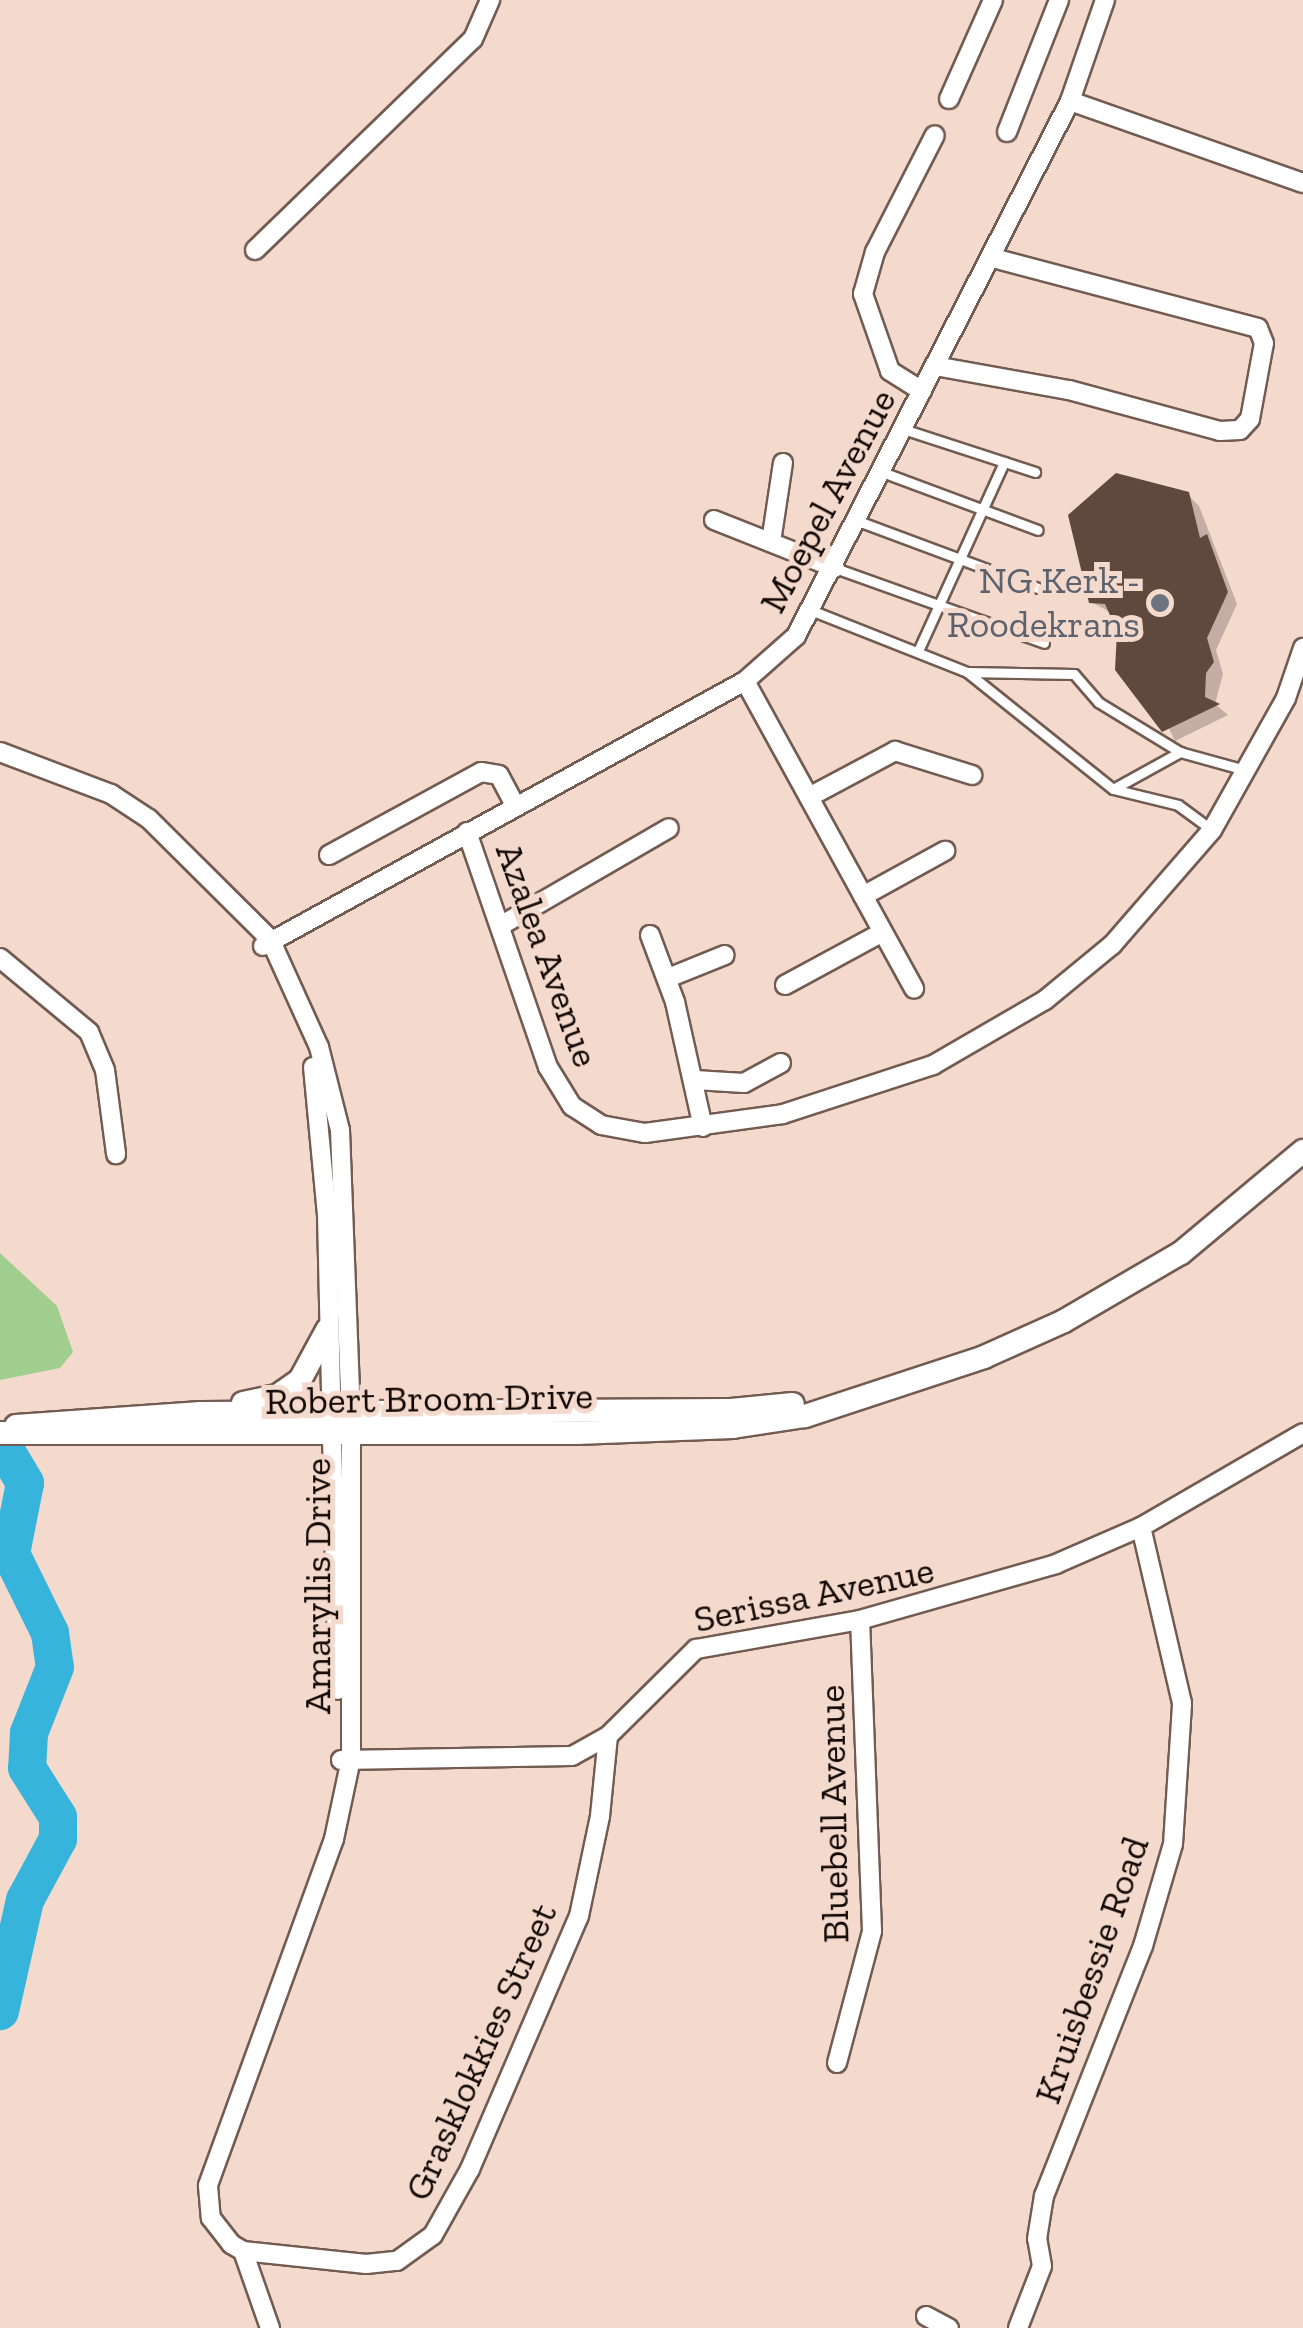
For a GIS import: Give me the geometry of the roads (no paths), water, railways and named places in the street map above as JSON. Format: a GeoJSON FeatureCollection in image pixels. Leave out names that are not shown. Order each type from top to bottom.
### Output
{"type":"FeatureCollection","features":[{"type":"Feature","properties":{"kind":"street"},"geometry":{"type":"LineString","coordinates":[[255,250],[473,39],[490,0]]}},
{"type":"Feature","properties":{"kind":"street"},"geometry":{"type":"LineString","coordinates":[[949,99],[993,0]]}},
{"type":"Feature","properties":{"kind":"street"},"geometry":{"type":"LineString","coordinates":[[1006,132],[1059,0]]}},
{"type":"Feature","properties":{"kind":"street","name":"Moepel Avenue"},"geometry":{"type":"LineString","coordinates":[[266,943],[745,680],[788,645],[813,611],[1070,101],[1100,1]]}},
{"type":"Feature","properties":{"kind":"street"},"geometry":{"type":"LineString","coordinates":[[1070,101],[1303,182]]}},
{"type":"Feature","properties":{"kind":"street"},"geometry":{"type":"LineString","coordinates":[[922,391],[890,371],[863,294],[875,252],[935,135]]}},
{"type":"Feature","properties":{"kind":"street"},"geometry":{"type":"LineString","coordinates":[[935,366],[1069,390],[1220,431],[1240,430],[1250,419],[1264,342],[1258,328],[990,258]]}},
{"type":"Feature","properties":{"kind":"street"},"geometry":{"type":"LineString","coordinates":[[771,542],[782,463]]}},
{"type":"Feature","properties":{"kind":"street"},"geometry":{"type":"LineString","coordinates":[[714,520],[835,568]]}},
{"type":"Feature","properties":{"kind":"street","name":"Azalea Avenue"},"geometry":{"type":"LineString","coordinates":[[467,832],[548,1067],[572,1106],[619,1132],[703,1127],[864,1092],[992,1034],[1112,945],[1212,830],[1286,698],[1303,648]]}},
{"type":"Feature","properties":{"kind":"street"},"geometry":{"type":"LineString","coordinates":[[745,680],[914,989]]}},
{"type":"Feature","properties":{"kind":"street","name":"Amaryllis Drive"},"geometry":{"type":"LineString","coordinates":[[0,752],[60,770],[136,810],[254,923],[318,1048],[340,1130],[344,1789],[334,1839],[208,2186],[211,2218],[243,2251]]}},
{"type":"Feature","properties":{"kind":"street"},"geometry":{"type":"LineString","coordinates":[[809,797],[895,752],[972,775]]}},
{"type":"Feature","properties":{"kind":"street"},"geometry":{"type":"LineString","coordinates":[[329,855],[481,772],[499,775],[515,804]]}},
{"type":"Feature","properties":{"kind":"street"},"geometry":{"type":"LineString","coordinates":[[500,926],[669,828]]}},
{"type":"Feature","properties":{"kind":"street"},"geometry":{"type":"LineString","coordinates":[[863,896],[945,851]]}},
{"type":"Feature","properties":{"kind":"street"},"geometry":{"type":"LineString","coordinates":[[785,985],[882,932]]}},
{"type":"Feature","properties":{"kind":"street"},"geometry":{"type":"LineString","coordinates":[[650,935],[668,978],[703,1127]]}},
{"type":"Feature","properties":{"kind":"street","name":"Amaryllis Drive"},"geometry":{"type":"LineString","coordinates":[[266,943],[299,1024],[318,1088],[328,1330],[340,1424]]}},
{"type":"Feature","properties":{"kind":"street"},"geometry":{"type":"LineString","coordinates":[[668,978],[724,955]]}},
{"type":"Feature","properties":{"kind":"street"},"geometry":{"type":"LineString","coordinates":[[0,958],[90,1032],[105,1070],[116,1154]]}},
{"type":"Feature","properties":{"kind":"street"},"geometry":{"type":"LineString","coordinates":[[695,1080],[744,1084],[781,1063]]}},
{"type":"Feature","properties":{"kind":"street","name":"Robert Broom Drive"},"geometry":{"type":"LineString","coordinates":[[0,1432],[731,1410],[856,1399],[984,1357],[1112,1295],[1227,1219],[1303,1152]]}},
{"type":"Feature","properties":{"kind":"street"},"geometry":{"type":"LineString","coordinates":[[201,1413],[288,1390],[314,1363],[328,1330]]}},
{"type":"Feature","properties":{"kind":"street","name":"Robert Broom Drive"},"geometry":{"type":"LineString","coordinates":[[0,1432],[68,1418],[201,1413],[340,1424]]}},
{"type":"Feature","properties":{"kind":"street","name":"Serissa Avenue"},"geometry":{"type":"LineString","coordinates":[[346,1760],[572,1756],[608,1736],[696,1648],[860,1620],[971,1593],[1141,1527],[1303,1433]]}},
{"type":"Feature","properties":{"kind":"street","name":"Kruisbessie Road"},"geometry":{"type":"LineString","coordinates":[[1018,2328],[1042,2266],[1037,2239],[1044,2196],[1143,1946],[1174,1844],[1182,1703],[1141,1527]]}},
{"type":"Feature","properties":{"kind":"street","name":"Bluebell Avenue"},"geometry":{"type":"LineString","coordinates":[[837,2063],[872,1931],[860,1620]]}},
{"type":"Feature","properties":{"kind":"street","name":"Grasklokkies Street"},"geometry":{"type":"LineString","coordinates":[[243,2251],[366,2264],[397,2261],[441,2224],[579,1916],[600,1816],[608,1736]]}},
{"type":"Feature","properties":{"kind":"street"},"geometry":{"type":"LineString","coordinates":[[243,2251],[270,2328]]}},
{"type":"Feature","properties":{"kind":"street"},"geometry":{"type":"LineString","coordinates":[[926,2316],[950,2328]]}},
{"type":"Feature","properties":{"kind":"lane"},"geometry":{"type":"LineString","coordinates":[[903,429],[1035,472]]}},
{"type":"Feature","properties":{"kind":"lane"},"geometry":{"type":"LineString","coordinates":[[918,651],[1004,462]]}},
{"type":"Feature","properties":{"kind":"lane"},"geometry":{"type":"LineString","coordinates":[[882,472],[1038,530]]}},
{"type":"Feature","properties":{"kind":"lane"},"geometry":{"type":"LineString","coordinates":[[858,521],[1038,588]]}},
{"type":"Feature","properties":{"kind":"lane"},"geometry":{"type":"LineString","coordinates":[[835,568],[1044,643]]}},
{"type":"Feature","properties":{"kind":"lane"},"geometry":{"type":"LineString","coordinates":[[813,611],[967,672],[1114,789],[1178,805],[1212,830]]}},
{"type":"Feature","properties":{"kind":"lane"},"geometry":{"type":"LineString","coordinates":[[967,672],[1074,674],[1098,702],[1180,752],[1248,771]]}},
{"type":"Feature","properties":{"kind":"lane"},"geometry":{"type":"LineString","coordinates":[[1114,789],[1180,752]]}},
{"type":"Feature","properties":{"kind":"waterway"},"geometry":{"type":"LineString","coordinates":[[0,1441],[25,1483],[11,1554],[50,1633],[55,1667],[29,1733],[27,1768],[58,1817],[58,1839],[25,1900],[0,2011]]}},
{"type":"Feature","properties":{"kind":"place","name":"NG Kerk - Roodekrans"},"geometry":{"type":"Point","coordinates":[1160,603]}}]}
